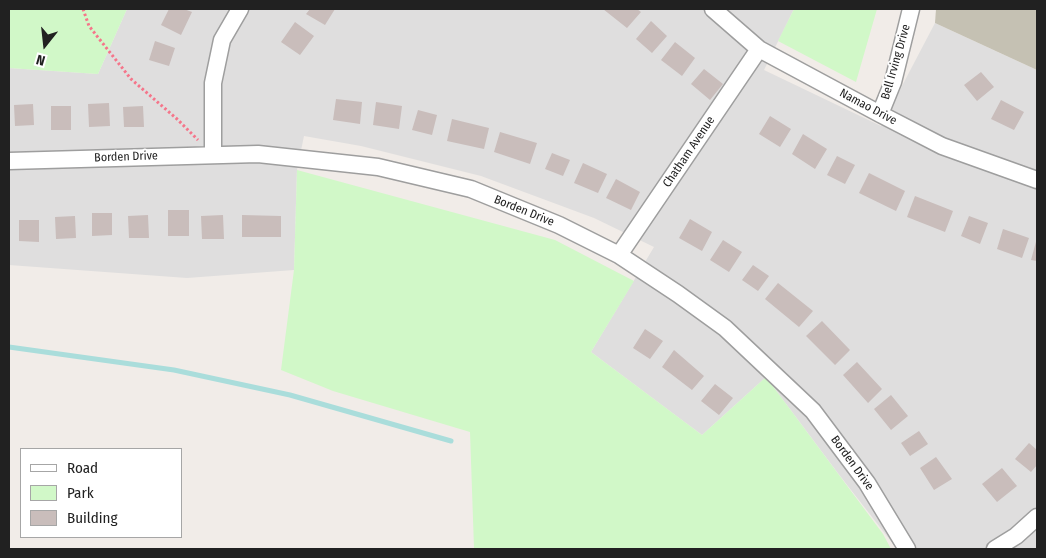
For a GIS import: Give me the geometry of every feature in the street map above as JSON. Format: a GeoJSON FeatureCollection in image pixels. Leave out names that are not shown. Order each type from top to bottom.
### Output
{"type":"FeatureCollection","features":[{"type":"Feature","properties":{"kind":"street"},"geometry":{"type":"LineString","coordinates":[[213,155],[213,83],[222,40],[240,9]]}},
{"type":"Feature","properties":{"kind":"street","name":"Namao Drive"},"geometry":{"type":"LineString","coordinates":[[713,9],[759,49],[880,114],[942,146],[1037,180]]}},
{"type":"Feature","properties":{"kind":"street","name":"Bell Irving Drive"},"geometry":{"type":"LineString","coordinates":[[880,114],[893,82],[911,9]]}},
{"type":"Feature","properties":{"kind":"street","name":"Chatham Avenue"},"geometry":{"type":"LineString","coordinates":[[619,255],[759,49]]}},
{"type":"Feature","properties":{"kind":"street","name":"Borden Drive"},"geometry":{"type":"LineString","coordinates":[[9,161],[258,154],[378,167],[471,189],[559,225],[619,255],[725,328],[813,410],[867,483],[907,549]]}},
{"type":"Feature","properties":{"kind":"street"},"geometry":{"type":"LineString","coordinates":[[995,549],[1016,536],[1037,518]]}},
{"type":"Feature","properties":{"kind":"path"},"geometry":{"type":"LineString","coordinates":[[83,9],[89,26],[131,79],[177,119],[213,155]]}},
{"type":"Feature","properties":{"kind":"shaded area"},"geometry":{"type":"Polygon","coordinates":[[[127,9],[794,9],[764,70],[881,126],[935,23],[1037,70],[1037,549],[897,549],[766,377],[702,435],[591,352],[654,247],[594,218],[481,176],[361,146],[304,136],[297,170],[294,270],[187,278],[9,265],[9,68],[98,74],[127,9]]]}},
{"type":"Feature","properties":{"kind":"shaded area"},"geometry":{"type":"Polygon","coordinates":[[[936,9],[1037,9],[1037,70],[935,23],[936,9]]]}},
{"type":"Feature","properties":{"kind":"green space"},"geometry":{"type":"Polygon","coordinates":[[[9,9],[127,9],[98,74],[9,68],[9,9]]]}},
{"type":"Feature","properties":{"kind":"green space"},"geometry":{"type":"Polygon","coordinates":[[[794,9],[877,9],[856,82],[778,41],[794,9]]]}},
{"type":"Feature","properties":{"kind":"green space"},"geometry":{"type":"Polygon","coordinates":[[[297,170],[555,240],[634,281],[591,352],[702,435],[766,377],[883,534],[891,549],[474,548],[470,432],[333,391],[281,370],[294,270],[297,170]]]}},
{"type":"Feature","properties":{"kind":"building"},"geometry":{"type":"Polygon","coordinates":[[[169,9],[184,9],[192,12],[181,35],[161,25],[169,9]]]}},
{"type":"Feature","properties":{"kind":"building"},"geometry":{"type":"Polygon","coordinates":[[[310,9],[335,9],[325,25],[306,14],[310,9]]]}},
{"type":"Feature","properties":{"kind":"building"},"geometry":{"type":"Polygon","coordinates":[[[603,9],[637,9],[641,12],[627,28],[603,9]]]}},
{"type":"Feature","properties":{"kind":"building"},"geometry":{"type":"Polygon","coordinates":[[[651,21],[667,36],[652,53],[636,39],[651,21]]]}},
{"type":"Feature","properties":{"kind":"building"},"geometry":{"type":"Polygon","coordinates":[[[295,22],[314,36],[300,55],[281,42],[295,22]]]}},
{"type":"Feature","properties":{"kind":"building"},"geometry":{"type":"Polygon","coordinates":[[[155,41],[175,48],[169,66],[149,60],[155,41]]]}},
{"type":"Feature","properties":{"kind":"building"},"geometry":{"type":"Polygon","coordinates":[[[675,42],[695,58],[682,76],[661,60],[675,42]]]}},
{"type":"Feature","properties":{"kind":"building"},"geometry":{"type":"Polygon","coordinates":[[[704,69],[723,84],[710,100],[691,84],[704,69]]]}},
{"type":"Feature","properties":{"kind":"building"},"geometry":{"type":"Polygon","coordinates":[[[981,72],[994,87],[977,101],[964,85],[981,72]]]}},
{"type":"Feature","properties":{"kind":"building"},"geometry":{"type":"Polygon","coordinates":[[[336,99],[362,102],[360,124],[333,120],[336,99]]]}},
{"type":"Feature","properties":{"kind":"building"},"geometry":{"type":"Polygon","coordinates":[[[1001,100],[1024,112],[1014,130],[991,119],[1001,100]]]}},
{"type":"Feature","properties":{"kind":"building"},"geometry":{"type":"Polygon","coordinates":[[[376,102],[402,106],[399,129],[373,125],[376,102]]]}},
{"type":"Feature","properties":{"kind":"building"},"geometry":{"type":"Polygon","coordinates":[[[109,103],[110,126],[89,127],[88,104],[109,103]]]}},
{"type":"Feature","properties":{"kind":"building"},"geometry":{"type":"Polygon","coordinates":[[[33,104],[34,125],[15,126],[14,105],[33,104]]]}},
{"type":"Feature","properties":{"kind":"building"},"geometry":{"type":"Polygon","coordinates":[[[51,106],[71,106],[71,130],[51,130],[51,106]]]}},
{"type":"Feature","properties":{"kind":"building"},"geometry":{"type":"Polygon","coordinates":[[[143,106],[144,127],[124,127],[123,107],[143,106]]]}},
{"type":"Feature","properties":{"kind":"building"},"geometry":{"type":"Polygon","coordinates":[[[418,110],[437,115],[432,135],[412,130],[418,110]]]}},
{"type":"Feature","properties":{"kind":"building"},"geometry":{"type":"Polygon","coordinates":[[[770,116],[791,129],[780,147],[759,134],[770,116]]]}},
{"type":"Feature","properties":{"kind":"building"},"geometry":{"type":"Polygon","coordinates":[[[452,119],[489,128],[484,149],[447,141],[452,119]]]}},
{"type":"Feature","properties":{"kind":"building"},"geometry":{"type":"Polygon","coordinates":[[[500,132],[537,143],[530,164],[494,152],[500,132]]]}},
{"type":"Feature","properties":{"kind":"building"},"geometry":{"type":"Polygon","coordinates":[[[803,134],[827,149],[815,169],[792,154],[803,134]]]}},
{"type":"Feature","properties":{"kind":"building"},"geometry":{"type":"Polygon","coordinates":[[[552,153],[570,160],[563,176],[545,169],[552,153]]]}},
{"type":"Feature","properties":{"kind":"building"},"geometry":{"type":"Polygon","coordinates":[[[837,156],[855,165],[845,184],[827,175],[837,156]]]}},
{"type":"Feature","properties":{"kind":"building"},"geometry":{"type":"Polygon","coordinates":[[[583,163],[607,174],[598,193],[574,183],[583,163]]]}},
{"type":"Feature","properties":{"kind":"building"},"geometry":{"type":"Polygon","coordinates":[[[869,173],[905,191],[896,211],[859,193],[869,173]]]}},
{"type":"Feature","properties":{"kind":"building"},"geometry":{"type":"Polygon","coordinates":[[[616,179],[640,192],[631,210],[606,198],[616,179]]]}},
{"type":"Feature","properties":{"kind":"building"},"geometry":{"type":"Polygon","coordinates":[[[915,196],[953,211],[945,232],[907,217],[915,196]]]}},
{"type":"Feature","properties":{"kind":"building"},"geometry":{"type":"Polygon","coordinates":[[[168,210],[189,210],[189,236],[168,236],[168,210]]]}},
{"type":"Feature","properties":{"kind":"building"},"geometry":{"type":"Polygon","coordinates":[[[92,213],[112,213],[112,235],[92,236],[92,213]]]}},
{"type":"Feature","properties":{"kind":"building"},"geometry":{"type":"Polygon","coordinates":[[[148,215],[149,238],[129,238],[128,216],[148,215]]]}},
{"type":"Feature","properties":{"kind":"building"},"geometry":{"type":"Polygon","coordinates":[[[223,215],[224,239],[202,239],[201,216],[223,215]]]}},
{"type":"Feature","properties":{"kind":"building"},"geometry":{"type":"Polygon","coordinates":[[[242,215],[281,216],[281,237],[242,237],[242,215]]]}},
{"type":"Feature","properties":{"kind":"building"},"geometry":{"type":"Polygon","coordinates":[[[75,216],[76,238],[56,239],[55,217],[75,216]]]}},
{"type":"Feature","properties":{"kind":"building"},"geometry":{"type":"Polygon","coordinates":[[[969,216],[988,223],[980,244],[961,236],[969,216]]]}},
{"type":"Feature","properties":{"kind":"building"},"geometry":{"type":"Polygon","coordinates":[[[690,219],[712,232],[702,251],[679,238],[690,219]]]}},
{"type":"Feature","properties":{"kind":"building"},"geometry":{"type":"Polygon","coordinates":[[[19,220],[39,220],[39,242],[19,241],[19,220]]]}},
{"type":"Feature","properties":{"kind":"building"},"geometry":{"type":"Polygon","coordinates":[[[1003,229],[1029,238],[1022,258],[997,249],[1003,229]]]}},
{"type":"Feature","properties":{"kind":"building"},"geometry":{"type":"Polygon","coordinates":[[[1037,238],[1037,261],[1031,260],[1037,238]]]}},
{"type":"Feature","properties":{"kind":"building"},"geometry":{"type":"Polygon","coordinates":[[[723,240],[742,252],[729,272],[710,260],[723,240]]]}},
{"type":"Feature","properties":{"kind":"building"},"geometry":{"type":"Polygon","coordinates":[[[753,265],[769,276],[758,291],[742,280],[753,265]]]}},
{"type":"Feature","properties":{"kind":"building"},"geometry":{"type":"Polygon","coordinates":[[[778,283],[813,311],[799,327],[765,299],[778,283]]]}},
{"type":"Feature","properties":{"kind":"building"},"geometry":{"type":"Polygon","coordinates":[[[822,321],[850,350],[835,365],[806,336],[822,321]]]}},
{"type":"Feature","properties":{"kind":"building"},"geometry":{"type":"Polygon","coordinates":[[[645,329],[663,341],[650,359],[633,348],[645,329]]]}},
{"type":"Feature","properties":{"kind":"building"},"geometry":{"type":"Polygon","coordinates":[[[674,350],[704,376],[692,390],[662,367],[674,350]]]}},
{"type":"Feature","properties":{"kind":"building"},"geometry":{"type":"Polygon","coordinates":[[[857,362],[882,389],[868,403],[843,375],[857,362]]]}},
{"type":"Feature","properties":{"kind":"building"},"geometry":{"type":"Polygon","coordinates":[[[715,384],[733,398],[719,415],[701,401],[715,384]]]}},
{"type":"Feature","properties":{"kind":"building"},"geometry":{"type":"Polygon","coordinates":[[[891,395],[908,416],[891,430],[874,409],[891,395]]]}},
{"type":"Feature","properties":{"kind":"building"},"geometry":{"type":"Polygon","coordinates":[[[919,431],[928,444],[910,456],[901,443],[919,431]]]}},
{"type":"Feature","properties":{"kind":"building"},"geometry":{"type":"Polygon","coordinates":[[[1029,443],[1037,450],[1037,465],[1031,472],[1015,459],[1029,443]]]}},
{"type":"Feature","properties":{"kind":"building"},"geometry":{"type":"Polygon","coordinates":[[[936,457],[952,479],[934,490],[920,468],[936,457]]]}},
{"type":"Feature","properties":{"kind":"building"},"geometry":{"type":"Polygon","coordinates":[[[1002,468],[1017,486],[997,502],[982,484],[1002,468]]]}},
{"type":"Feature","properties":{"kind":"waterway"},"geometry":{"type":"LineString","coordinates":[[9,347],[174,370],[290,395],[451,441]]}}]}
